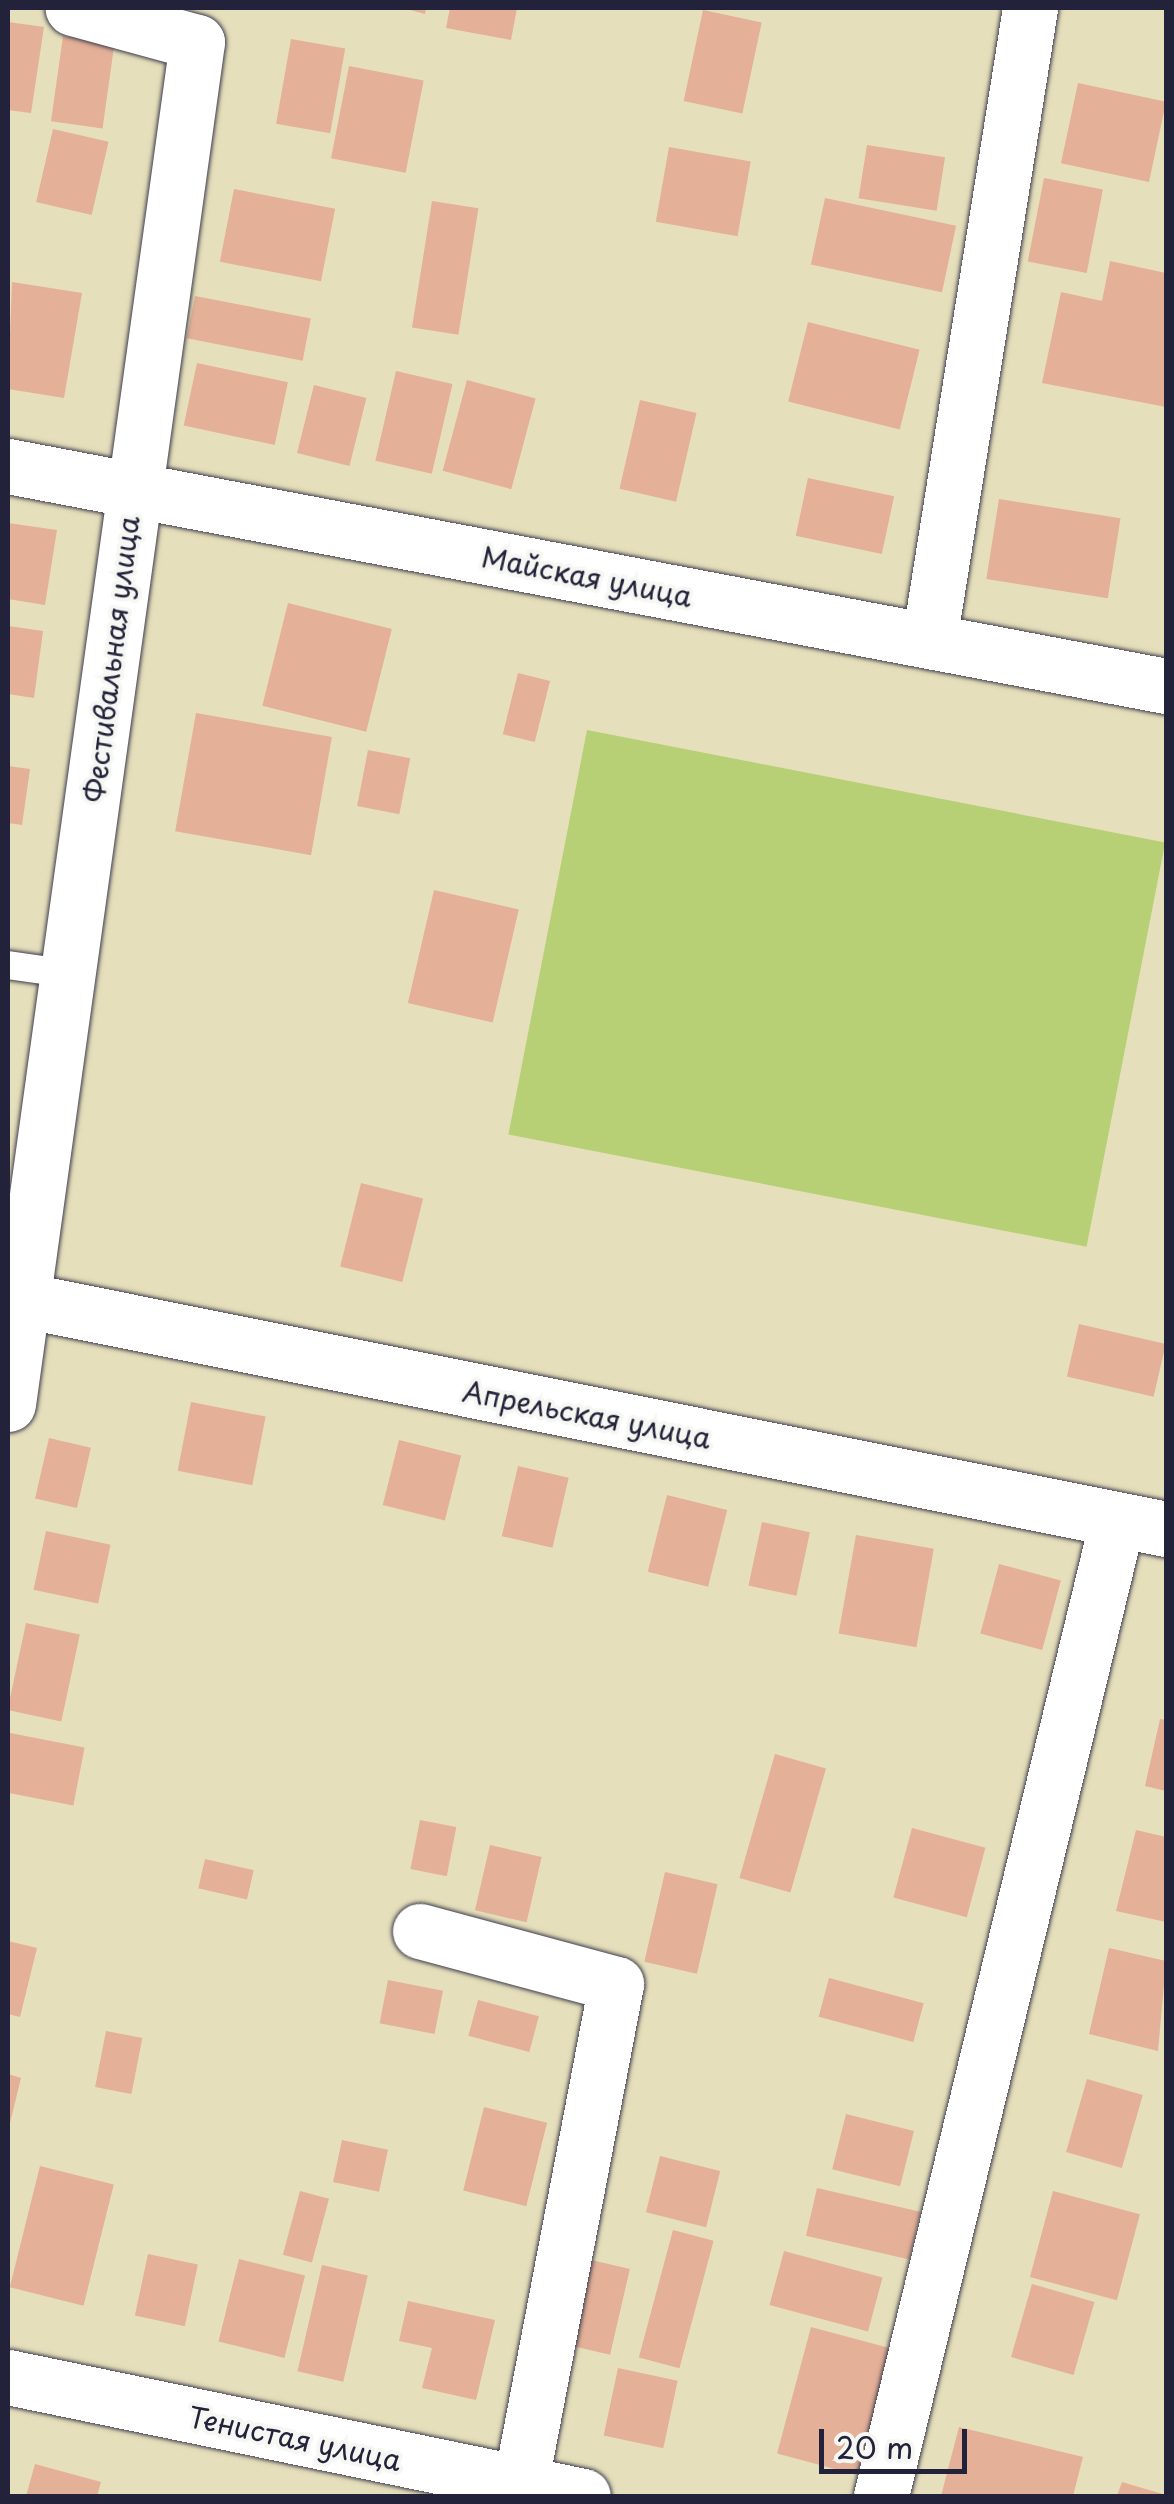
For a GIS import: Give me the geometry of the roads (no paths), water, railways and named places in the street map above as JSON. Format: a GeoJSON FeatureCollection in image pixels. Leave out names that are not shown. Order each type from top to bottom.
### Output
{"type":"FeatureCollection","features":[{"type":"Feature","properties":{"kind":"street","name":"Фестивальная улица"},"geometry":{"type":"LineString","coordinates":[[8,1404],[18,1299],[71,974],[133,490],[197,42],[72,8]]}},
{"type":"Feature","properties":{"kind":"street"},"geometry":{"type":"LineString","coordinates":[[929,640],[1030,8]]}},
{"type":"Feature","properties":{"kind":"street","name":"Майская улица"},"geometry":{"type":"LineString","coordinates":[[8,466],[1166,686]]}},
{"type":"Feature","properties":{"kind":"street","name":"Апрельская улица"},"geometry":{"type":"LineString","coordinates":[[18,1299],[1142,1525]]}},
{"type":"Feature","properties":{"kind":"street"},"geometry":{"type":"LineString","coordinates":[[881,2496],[1142,1525]]}},
{"type":"Feature","properties":{"kind":"street"},"geometry":{"type":"LineString","coordinates":[[420,1931],[616,1984],[520,2486]]}},
{"type":"Feature","properties":{"kind":"street","name":"Тенистая улица"},"geometry":{"type":"LineString","coordinates":[[8,2378],[583,2496]]}},
{"type":"Feature","properties":{"kind":"lane"},"geometry":{"type":"LineString","coordinates":[[8,965],[71,974]]}}]}
